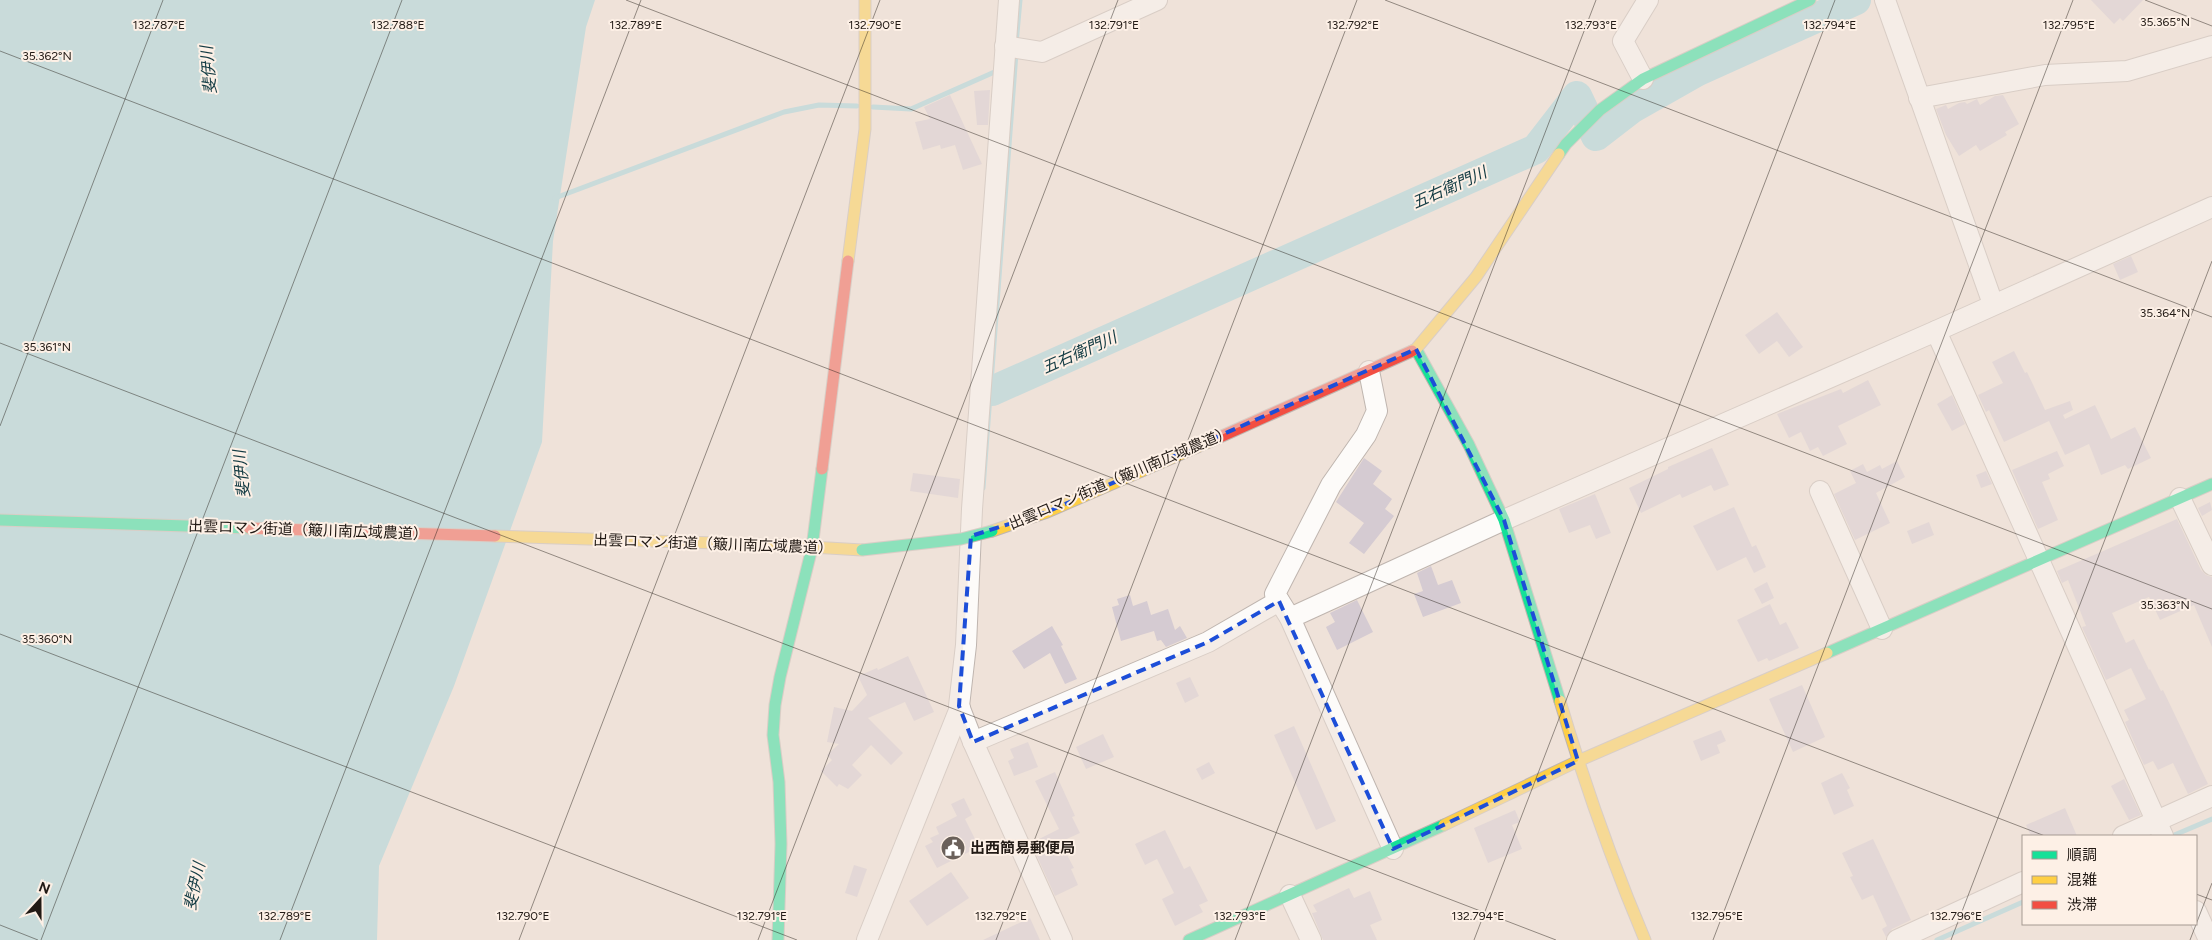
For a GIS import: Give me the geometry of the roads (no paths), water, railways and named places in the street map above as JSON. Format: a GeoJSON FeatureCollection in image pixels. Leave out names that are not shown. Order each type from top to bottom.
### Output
{"type":"FeatureCollection","features":[{"type":"Feature","properties":{"kind":"street"},"geometry":{"type":"LineString","coordinates":[[778,940],[781,844],[779,782],[773,735],[775,705],[780,677],[812,548],[865,128],[865,0]]}},
{"type":"Feature","properties":{"kind":"street"},"geometry":{"type":"LineString","coordinates":[[867,940],[960,708],[966,646],[972,509],[1009,0]]}},
{"type":"Feature","properties":{"kind":"street"},"geometry":{"type":"LineString","coordinates":[[1005,46],[1042,52],[1156,0]]}},
{"type":"Feature","properties":{"kind":"street"},"geometry":{"type":"LineString","coordinates":[[1643,79],[1623,41],[1648,0]]}},
{"type":"Feature","properties":{"kind":"street","name":"出雲ロマン街道（簸川南広域農道）"},"geometry":{"type":"LineString","coordinates":[[0,520],[778,545],[862,550],[961,539],[992,531],[1047,512],[1294,406],[1416,349],[1476,277],[1566,144],[1600,110],[1643,79],[1810,0]]}},
{"type":"Feature","properties":{"kind":"street"},"geometry":{"type":"LineString","coordinates":[[1885,0],[1993,304]]}},
{"type":"Feature","properties":{"kind":"street"},"geometry":{"type":"LineString","coordinates":[[1919,98],[2045,75],[2127,71],[2212,47]]}},
{"type":"Feature","properties":{"kind":"street"},"geometry":{"type":"LineString","coordinates":[[1290,618],[1504,520],[1936,331],[2212,207]]}},
{"type":"Feature","properties":{"kind":"street"},"geometry":{"type":"LineString","coordinates":[[1936,331],[2038,562],[2160,829]]}},
{"type":"Feature","properties":{"kind":"street"},"geometry":{"type":"LineString","coordinates":[[1416,349],[1468,445],[1504,520],[1578,761],[1626,896],[1645,940]]}},
{"type":"Feature","properties":{"kind":"street"},"geometry":{"type":"LineString","coordinates":[[1369,371],[1377,411],[1366,435],[1330,486],[1275,594],[1290,618],[1393,849]]}},
{"type":"Feature","properties":{"kind":"street"},"geometry":{"type":"LineString","coordinates":[[1189,940],[1393,849],[1578,761],[2038,562],[2212,484]]}},
{"type":"Feature","properties":{"kind":"street"},"geometry":{"type":"LineString","coordinates":[[1820,491],[1882,629]]}},
{"type":"Feature","properties":{"kind":"street"},"geometry":{"type":"LineString","coordinates":[[2180,498],[2212,566]]}},
{"type":"Feature","properties":{"kind":"street"},"geometry":{"type":"LineString","coordinates":[[973,742],[1208,642],[1279,601]]}},
{"type":"Feature","properties":{"kind":"street"},"geometry":{"type":"LineString","coordinates":[[960,708],[973,742],[1062,940]]}},
{"type":"Feature","properties":{"kind":"street"},"geometry":{"type":"LineString","coordinates":[[2128,835],[2160,829],[2212,796]]}},
{"type":"Feature","properties":{"kind":"street"},"geometry":{"type":"LineString","coordinates":[[1897,940],[2022,882]]}},
{"type":"Feature","properties":{"kind":"street"},"geometry":{"type":"LineString","coordinates":[[1290,895],[1311,940]]}},
{"type":"Feature","properties":{"kind":"street"},"geometry":{"type":"LineString","coordinates":[[2197,913],[2208,940]]}},
{"type":"Feature","properties":{"kind":"water","name":"斐伊川"},"geometry":{"type":"Polygon","coordinates":[[[0,0],[595,0],[586,27],[553,241],[542,442],[454,686],[379,866],[377,940],[0,940],[0,0]]]}},
{"type":"Feature","properties":{"kind":"waterway"},"geometry":{"type":"LineString","coordinates":[[1016,44],[1020,0]]}},
{"type":"Feature","properties":{"kind":"waterway","name":"五右衛門川"},"geometry":{"type":"LineString","coordinates":[[992,391],[1536,149],[1577,96],[1596,136],[1631,109],[1698,71],[1856,0]]}},
{"type":"Feature","properties":{"kind":"waterway"},"geometry":{"type":"LineString","coordinates":[[983,488],[1016,53]]}},
{"type":"Feature","properties":{"kind":"waterway"},"geometry":{"type":"LineString","coordinates":[[873,107],[911,109],[999,70]]}},
{"type":"Feature","properties":{"kind":"waterway"},"geometry":{"type":"LineString","coordinates":[[555,198],[784,112],[819,105],[857,106]]}},
{"type":"Feature","properties":{"kind":"waterway"},"geometry":{"type":"LineString","coordinates":[[2174,835],[2212,819]]}},
{"type":"Feature","properties":{"kind":"waterway"},"geometry":{"type":"LineString","coordinates":[[1937,940],[2022,902]]}},
{"type":"Feature","properties":{"kind":"place","name":"出西簡易郵便局"},"geometry":{"type":"Point","coordinates":[953,848]}}]}
